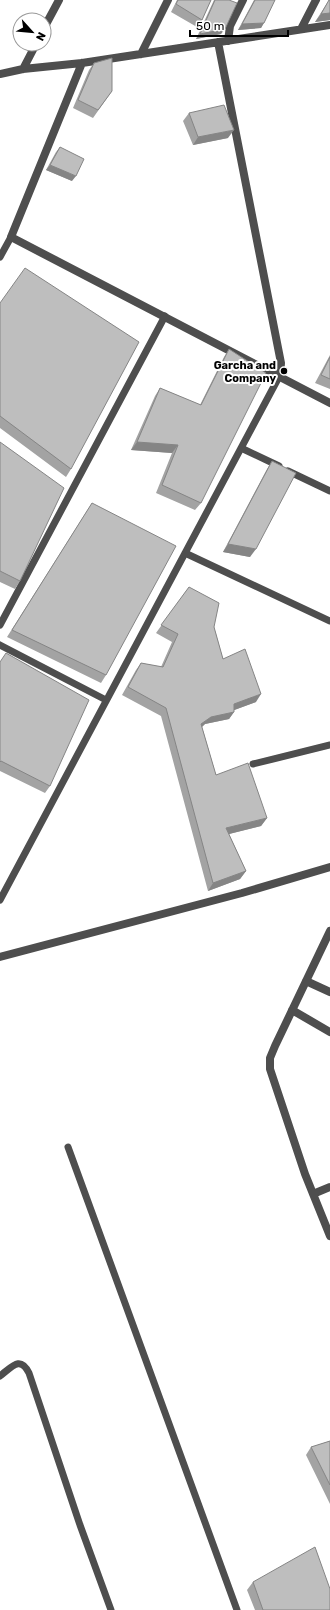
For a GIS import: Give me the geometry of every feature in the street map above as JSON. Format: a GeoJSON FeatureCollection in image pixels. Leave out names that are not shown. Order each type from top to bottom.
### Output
{"type":"FeatureCollection","features":[{"type":"Feature","properties":{"kind":"street"},"geometry":{"type":"LineString","coordinates":[[52,13],[59,0]]}},
{"type":"Feature","properties":{"kind":"street"},"geometry":{"type":"LineString","coordinates":[[141,54],[168,0]]}},
{"type":"Feature","properties":{"kind":"street"},"geometry":{"type":"LineString","coordinates":[[228,40],[230,26],[243,0]]}},
{"type":"Feature","properties":{"kind":"street"},"geometry":{"type":"LineString","coordinates":[[301,29],[316,0]]}},
{"type":"Feature","properties":{"kind":"street"},"geometry":{"type":"LineString","coordinates":[[0,74],[22,69],[82,63],[330,25]]}},
{"type":"Feature","properties":{"kind":"street"},"geometry":{"type":"LineString","coordinates":[[218,42],[281,364],[280,375]]}},
{"type":"Feature","properties":{"kind":"street"},"geometry":{"type":"LineString","coordinates":[[22,69],[32,52]]}},
{"type":"Feature","properties":{"kind":"street"},"geometry":{"type":"LineString","coordinates":[[82,63],[11,237],[280,375],[330,403]]}},
{"type":"Feature","properties":{"kind":"street"},"geometry":{"type":"LineString","coordinates":[[0,956],[242,893],[330,867]]}},
{"type":"Feature","properties":{"kind":"street"},"geometry":{"type":"LineString","coordinates":[[330,931],[270,1058],[270,1069],[313,1194],[330,1236]]}},
{"type":"Feature","properties":{"kind":"street"},"geometry":{"type":"LineString","coordinates":[[306,981],[330,992]]}},
{"type":"Feature","properties":{"kind":"street"},"geometry":{"type":"LineString","coordinates":[[292,1010],[330,1032]]}},
{"type":"Feature","properties":{"kind":"street"},"geometry":{"type":"LineString","coordinates":[[313,1194],[330,1187]]}},
{"type":"Feature","properties":{"kind":"lane"},"geometry":{"type":"LineString","coordinates":[[0,257],[11,237]]}},
{"type":"Feature","properties":{"kind":"lane"},"geometry":{"type":"LineString","coordinates":[[0,625],[165,316]]}},
{"type":"Feature","properties":{"kind":"lane"},"geometry":{"type":"LineString","coordinates":[[0,900],[280,375]]}},
{"type":"Feature","properties":{"kind":"lane"},"geometry":{"type":"LineString","coordinates":[[241,448],[330,491]]}},
{"type":"Feature","properties":{"kind":"lane"},"geometry":{"type":"LineString","coordinates":[[185,553],[330,621]]}},
{"type":"Feature","properties":{"kind":"lane"},"geometry":{"type":"LineString","coordinates":[[0,645],[106,700]]}},
{"type":"Feature","properties":{"kind":"lane"},"geometry":{"type":"LineString","coordinates":[[253,764],[330,745]]}},
{"type":"Feature","properties":{"kind":"lane"},"geometry":{"type":"LineString","coordinates":[[68,1147],[237,1610]]}},
{"type":"Feature","properties":{"kind":"lane"},"geometry":{"type":"LineString","coordinates":[[0,1376],[15,1364],[20,1363],[25,1366],[29,1374],[80,1525],[111,1610]]}},
{"type":"Feature","properties":{"kind":"building"},"geometry":{"type":"Polygon","coordinates":[[[178,0],[211,0],[202,20],[176,4],[178,0]]]}},
{"type":"Feature","properties":{"kind":"building"},"geometry":{"type":"Polygon","coordinates":[[[215,0],[229,0],[237,3],[225,29],[200,34],[215,0]]]}},
{"type":"Feature","properties":{"kind":"building"},"geometry":{"type":"Polygon","coordinates":[[[255,0],[275,0],[264,23],[242,24],[255,0]]]}},
{"type":"Feature","properties":{"kind":"building"},"geometry":{"type":"Polygon","coordinates":[[[329,0],[330,13],[321,14],[329,0]]]}},
{"type":"Feature","properties":{"kind":"building"},"geometry":{"type":"Polygon","coordinates":[[[112,58],[112,91],[98,110],[78,100],[94,63],[112,58]]]}},
{"type":"Feature","properties":{"kind":"building"},"geometry":{"type":"Polygon","coordinates":[[[224,105],[234,130],[198,137],[189,113],[224,105]]]}},
{"type":"Feature","properties":{"kind":"building"},"geometry":{"type":"Polygon","coordinates":[[[60,147],[84,159],[76,176],[50,165],[60,147]]]}},
{"type":"Feature","properties":{"kind":"building"},"geometry":{"type":"Polygon","coordinates":[[[25,268],[139,342],[71,469],[0,416],[0,303],[25,268]]]}},
{"type":"Feature","properties":{"kind":"building"},"geometry":{"type":"Polygon","coordinates":[[[229,349],[266,373],[201,503],[162,485],[178,445],[137,442],[160,388],[201,405],[229,349]]]}},
{"type":"Feature","properties":{"kind":"building"},"geometry":{"type":"Polygon","coordinates":[[[330,357],[330,379],[321,375],[330,357]]]}},
{"type":"Feature","properties":{"kind":"building"},"geometry":{"type":"Polygon","coordinates":[[[0,442],[64,488],[20,581],[0,571],[0,442]]]}},
{"type":"Feature","properties":{"kind":"building"},"geometry":{"type":"Polygon","coordinates":[[[272,461],[296,473],[256,549],[228,544],[272,461]]]}},
{"type":"Feature","properties":{"kind":"building"},"geometry":{"type":"Polygon","coordinates":[[[92,503],[176,546],[106,675],[12,630],[92,503]]]}},
{"type":"Feature","properties":{"kind":"building"},"geometry":{"type":"Polygon","coordinates":[[[189,587],[219,603],[214,627],[223,659],[245,649],[261,694],[234,704],[234,712],[211,717],[201,724],[216,775],[248,763],[267,818],[226,828],[246,871],[213,883],[166,708],[128,687],[141,663],[163,667],[178,634],[161,625],[189,587]]]}},
{"type":"Feature","properties":{"kind":"building"},"geometry":{"type":"Polygon","coordinates":[[[6,653],[89,700],[50,786],[1,761],[0,762],[0,662],[6,653]]]}},
{"type":"Feature","properties":{"kind":"building"},"geometry":{"type":"Polygon","coordinates":[[[330,1441],[330,1485],[311,1447],[330,1441]]]}},
{"type":"Feature","properties":{"kind":"building"},"geometry":{"type":"Polygon","coordinates":[[[315,1547],[330,1589],[330,1610],[263,1610],[253,1582],[315,1547]]]}},
{"type":"Feature","properties":{"kind":"place","name":"Garcha and Company"},"geometry":{"type":"Point","coordinates":[284,371]}}]}
